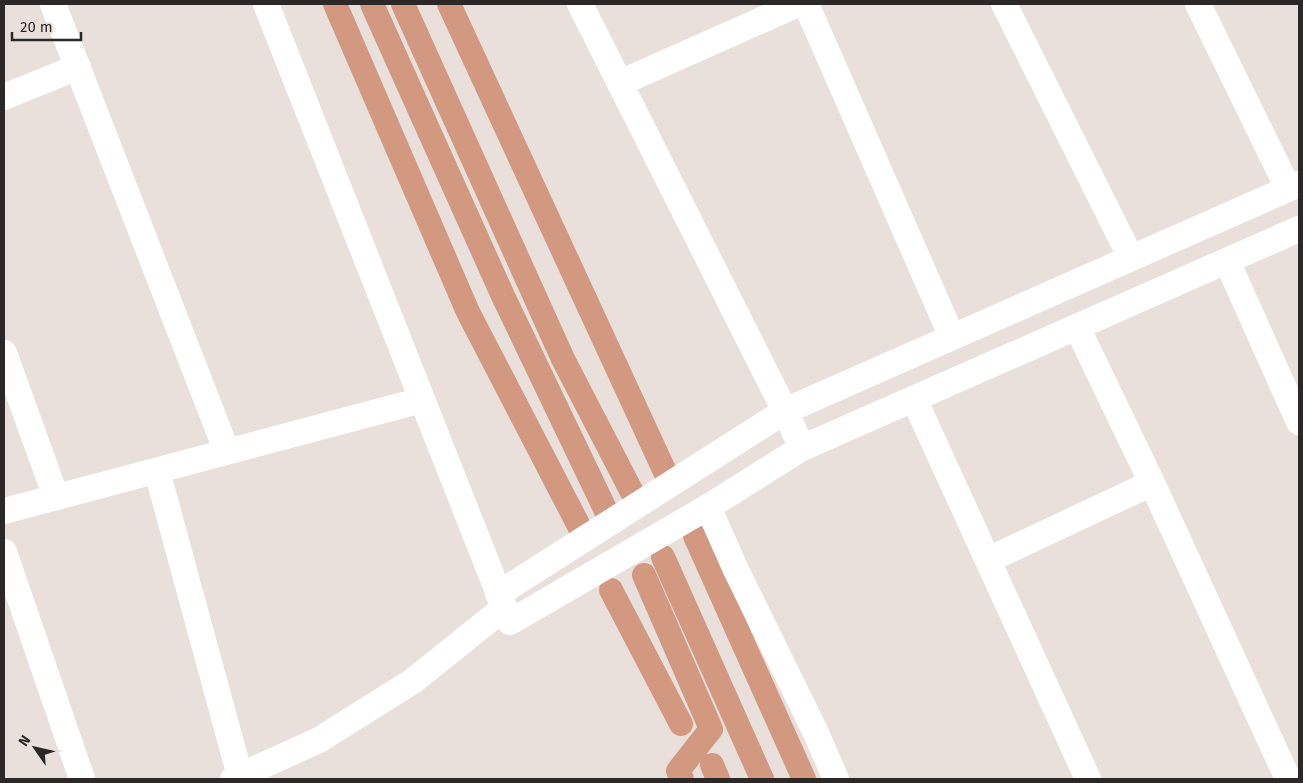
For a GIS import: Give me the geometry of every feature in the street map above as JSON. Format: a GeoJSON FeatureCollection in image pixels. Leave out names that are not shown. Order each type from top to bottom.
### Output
{"type":"FeatureCollection","features":[{"type":"Feature","properties":{"kind":"street"},"geometry":{"type":"LineString","coordinates":[[53,4],[227,452]]}},
{"type":"Feature","properties":{"kind":"street"},"geometry":{"type":"LineString","coordinates":[[266,4],[504,608]]}},
{"type":"Feature","properties":{"kind":"street"},"geometry":{"type":"LineString","coordinates":[[580,4],[802,448]]}},
{"type":"Feature","properties":{"kind":"street"},"geometry":{"type":"LineString","coordinates":[[620,84],[798,4]]}},
{"type":"Feature","properties":{"kind":"street"},"geometry":{"type":"LineString","coordinates":[[806,4],[952,337]]}},
{"type":"Feature","properties":{"kind":"street"},"geometry":{"type":"LineString","coordinates":[[1004,4],[1131,258]]}},
{"type":"Feature","properties":{"kind":"street"},"geometry":{"type":"LineString","coordinates":[[156,471],[236,778],[319,740],[413,681],[504,608],[785,411],[1294,186],[1208,7]]}},
{"type":"Feature","properties":{"kind":"street"},"geometry":{"type":"LineString","coordinates":[[4,97],[78,67]]}},
{"type":"Feature","properties":{"kind":"street"},"geometry":{"type":"LineString","coordinates":[[504,608],[708,507],[802,448],[1299,229]]}},
{"type":"Feature","properties":{"kind":"street"},"geometry":{"type":"LineString","coordinates":[[1227,261],[1299,422]]}},
{"type":"Feature","properties":{"kind":"street"},"geometry":{"type":"LineString","coordinates":[[1077,327],[1152,483],[1288,779]]}},
{"type":"Feature","properties":{"kind":"street"},"geometry":{"type":"LineString","coordinates":[[4,353],[56,497]]}},
{"type":"Feature","properties":{"kind":"street"},"geometry":{"type":"LineString","coordinates":[[914,399],[1088,779]]}},
{"type":"Feature","properties":{"kind":"street"},"geometry":{"type":"LineString","coordinates":[[4,511],[422,400]]}},
{"type":"Feature","properties":{"kind":"street"},"geometry":{"type":"LineString","coordinates":[[988,560],[1152,483]]}},
{"type":"Feature","properties":{"kind":"street"},"geometry":{"type":"LineString","coordinates":[[708,507],[836,779]]}},
{"type":"Feature","properties":{"kind":"street"},"geometry":{"type":"LineString","coordinates":[[4,552],[82,779]]}},
{"type":"Feature","properties":{"kind":"waterway"},"geometry":{"type":"LineString","coordinates":[[335,4],[468,312],[580,528]]}},
{"type":"Feature","properties":{"kind":"waterway"},"geometry":{"type":"LineString","coordinates":[[372,4],[503,296],[607,513]]}},
{"type":"Feature","properties":{"kind":"waterway"},"geometry":{"type":"LineString","coordinates":[[403,4],[563,359],[635,498]]}},
{"type":"Feature","properties":{"kind":"waterway"},"geometry":{"type":"LineString","coordinates":[[449,4],[666,474]]}},
{"type":"Feature","properties":{"kind":"waterway"},"geometry":{"type":"LineString","coordinates":[[695,536],[804,779]]}},
{"type":"Feature","properties":{"kind":"waterway"},"geometry":{"type":"LineString","coordinates":[[663,557],[762,779]]}},
{"type":"Feature","properties":{"kind":"waterway"},"geometry":{"type":"LineString","coordinates":[[644,575],[711,729],[678,771],[682,779]]}},
{"type":"Feature","properties":{"kind":"waterway"},"geometry":{"type":"LineString","coordinates":[[611,590],[681,724]]}},
{"type":"Feature","properties":{"kind":"waterway"},"geometry":{"type":"LineString","coordinates":[[712,765],[718,779]]}}]}
